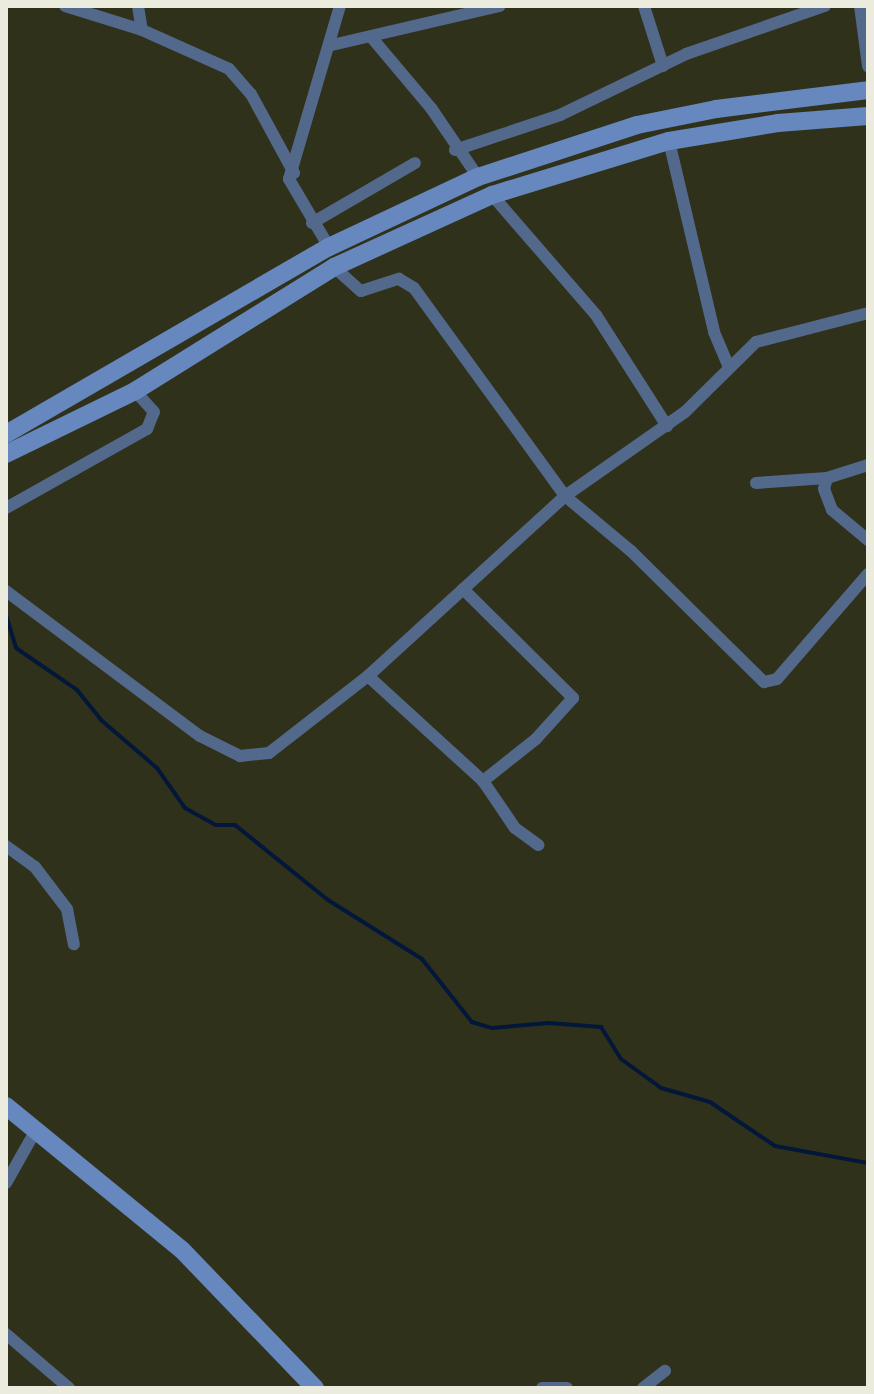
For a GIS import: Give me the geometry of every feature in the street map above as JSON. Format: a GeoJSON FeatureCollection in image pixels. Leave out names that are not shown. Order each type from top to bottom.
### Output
{"type":"FeatureCollection","features":[{"type":"Feature","properties":{"kind":"main road"},"geometry":{"type":"LineString","coordinates":[[6,434],[329,247],[478,177],[637,125],[716,109],[868,90]]}},
{"type":"Feature","properties":{"kind":"main road"},"geometry":{"type":"LineString","coordinates":[[6,454],[135,391],[334,267],[492,195],[669,141],[778,123],[868,116]]}},
{"type":"Feature","properties":{"kind":"main road"},"geometry":{"type":"LineString","coordinates":[[6,1106],[182,1250],[315,1388]]}},
{"type":"Feature","properties":{"kind":"street"},"geometry":{"type":"LineString","coordinates":[[65,6],[142,30],[229,69],[251,94],[294,173]]}},
{"type":"Feature","properties":{"kind":"street"},"geometry":{"type":"LineString","coordinates":[[138,6],[142,30]]}},
{"type":"Feature","properties":{"kind":"street"},"geometry":{"type":"LineString","coordinates":[[329,247],[312,223],[289,179],[294,173],[332,45],[340,6]]}},
{"type":"Feature","properties":{"kind":"street"},"geometry":{"type":"LineString","coordinates":[[332,45],[500,6]]}},
{"type":"Feature","properties":{"kind":"street"},"geometry":{"type":"LineString","coordinates":[[644,6],[663,66]]}},
{"type":"Feature","properties":{"kind":"street"},"geometry":{"type":"LineString","coordinates":[[455,150],[560,115],[663,66],[825,6]]}},
{"type":"Feature","properties":{"kind":"street"},"geometry":{"type":"LineString","coordinates":[[860,6],[868,66]]}},
{"type":"Feature","properties":{"kind":"street"},"geometry":{"type":"LineString","coordinates":[[372,38],[431,108],[455,150],[478,177]]}},
{"type":"Feature","properties":{"kind":"street"},"geometry":{"type":"LineString","coordinates":[[669,141],[714,332],[728,365]]}},
{"type":"Feature","properties":{"kind":"street"},"geometry":{"type":"LineString","coordinates":[[312,223],[415,163]]}},
{"type":"Feature","properties":{"kind":"street"},"geometry":{"type":"LineString","coordinates":[[492,195],[596,315],[667,426]]}},
{"type":"Feature","properties":{"kind":"street"},"geometry":{"type":"LineString","coordinates":[[334,267],[361,291],[399,279],[414,288],[565,496],[631,551],[764,682],[777,679],[868,574]]}},
{"type":"Feature","properties":{"kind":"street"},"geometry":{"type":"LineString","coordinates":[[6,591],[200,736],[240,756],[269,753],[368,676],[565,496],[667,426],[728,365],[776,333],[868,313]]}},
{"type":"Feature","properties":{"kind":"street"},"geometry":{"type":"LineString","coordinates":[[6,508],[147,429],[154,412],[135,391]]}},
{"type":"Feature","properties":{"kind":"street"},"geometry":{"type":"LineString","coordinates":[[756,483],[827,478],[868,465]]}},
{"type":"Feature","properties":{"kind":"street"},"geometry":{"type":"LineString","coordinates":[[827,478],[824,489],[832,510],[868,540]]}},
{"type":"Feature","properties":{"kind":"street"},"geometry":{"type":"LineString","coordinates":[[463,589],[573,698],[536,739],[483,781]]}},
{"type":"Feature","properties":{"kind":"street"},"geometry":{"type":"LineString","coordinates":[[368,676],[483,781],[515,828],[538,845]]}},
{"type":"Feature","properties":{"kind":"street"},"geometry":{"type":"LineString","coordinates":[[6,846],[35,867],[67,909],[74,944]]}},
{"type":"Feature","properties":{"kind":"street"},"geometry":{"type":"LineString","coordinates":[[6,1183],[36,1130]]}},
{"type":"Feature","properties":{"kind":"street"},"geometry":{"type":"LineString","coordinates":[[6,1334],[69,1388]]}},
{"type":"Feature","properties":{"kind":"street"},"geometry":{"type":"LineString","coordinates":[[643,1388],[665,1371]]}},
{"type":"Feature","properties":{"kind":"street"},"geometry":{"type":"LineString","coordinates":[[542,1388],[567,1388]]}},
{"type":"Feature","properties":{"kind":"waterway"},"geometry":{"type":"LineString","coordinates":[[6,615],[16,648],[77,690],[101,720],[157,768],[185,808],[216,825],[235,825],[328,900],[422,959],[472,1022],[492,1028],[549,1023],[601,1027],[621,1059],[661,1088],[710,1102],[775,1146],[868,1163]]}}]}
